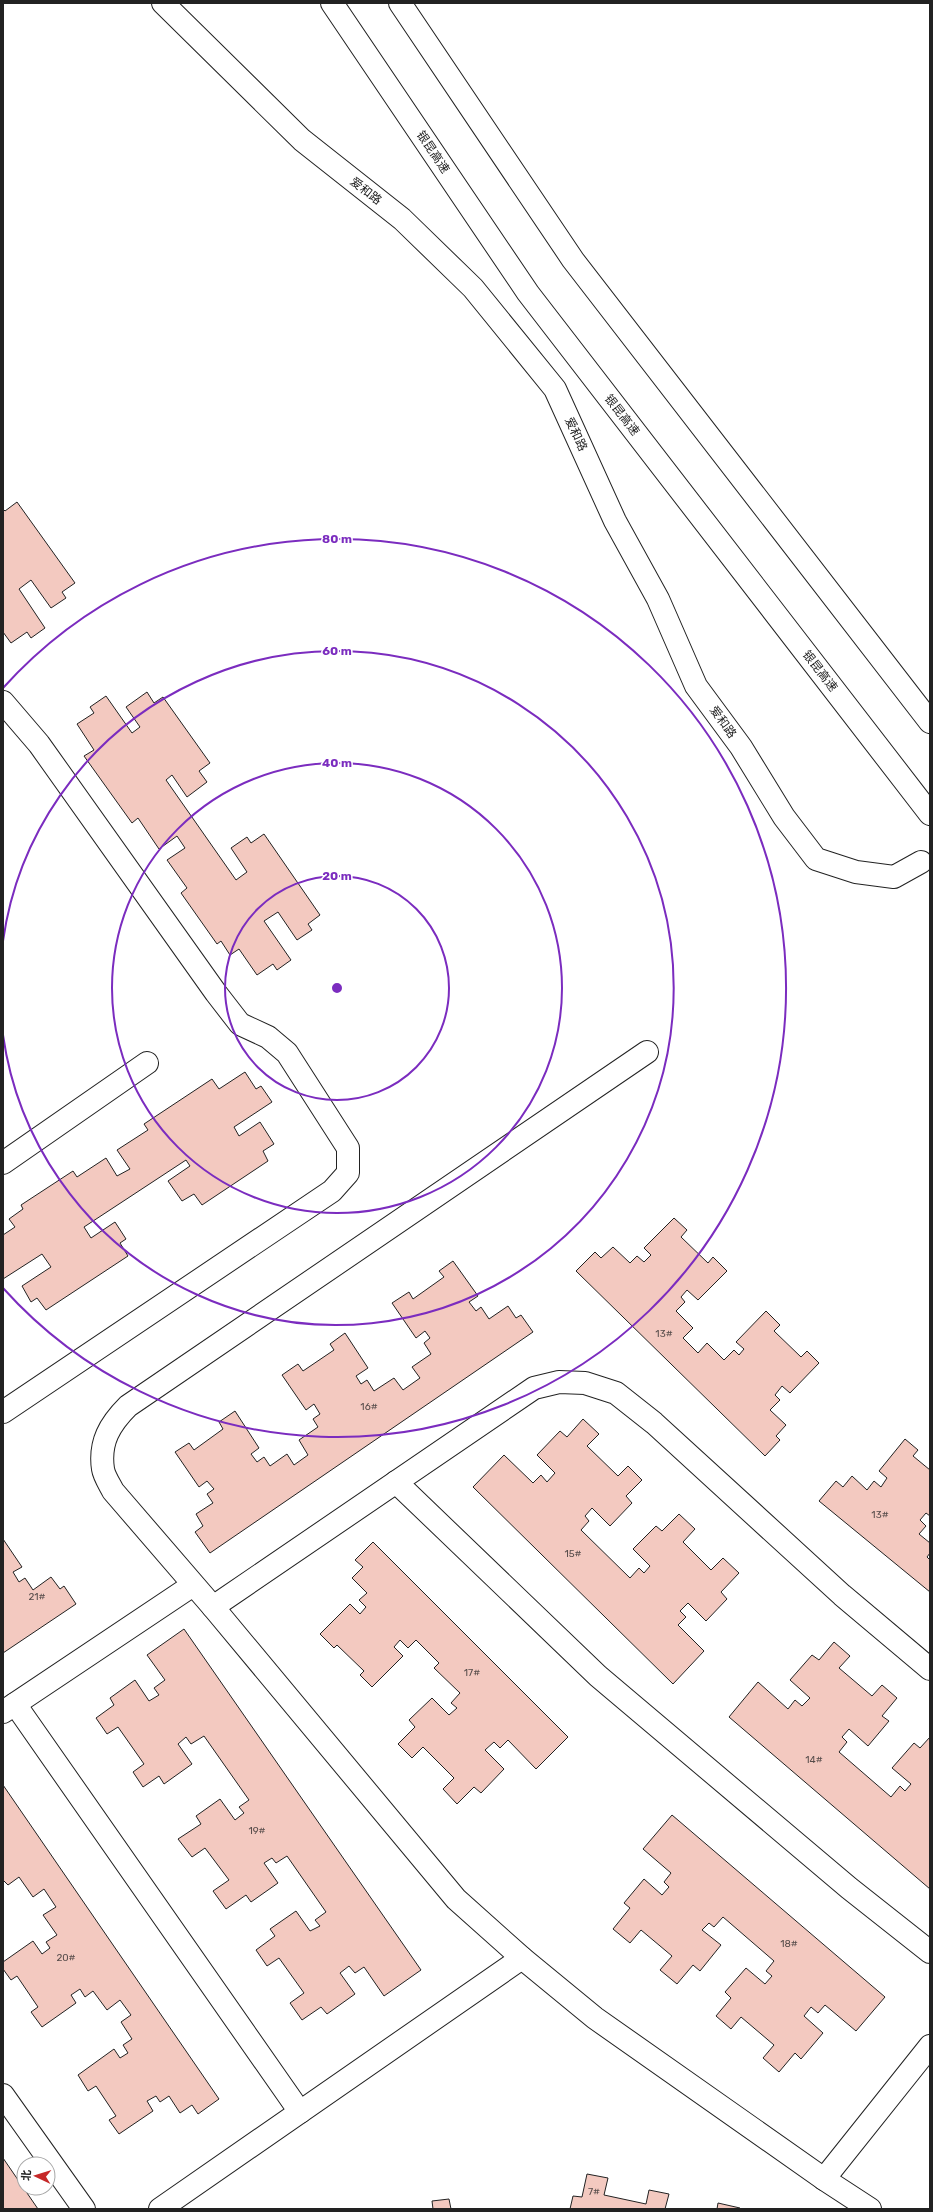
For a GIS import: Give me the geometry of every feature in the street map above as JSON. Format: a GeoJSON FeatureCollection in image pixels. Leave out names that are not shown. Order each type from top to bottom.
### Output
{"type":"FeatureCollection","features":[{"type":"Feature","properties":{"kind":"main road","name":"爱和路"},"geometry":{"type":"LineString","coordinates":[[163,3],[302,140],[402,219],[473,288],[555,389],[615,520],[658,600],[696,686],[742,747],[784,817],[816,859],[856,872],[894,877],[921,862]]}},
{"type":"Feature","properties":{"kind":"main road","name":"银昆高速"},"geometry":{"type":"LineString","coordinates":[[332,3],[528,293],[930,814]]}},
{"type":"Feature","properties":{"kind":"main road"},"geometry":{"type":"LineString","coordinates":[[400,3],[573,260],[930,722]]}},
{"type":"Feature","properties":{"kind":"main road"},"geometry":{"type":"LineString","coordinates":[[3,702],[39,744],[216,993],[240,1024],[268,1037],[287,1053],[348,1148],[348,1173],[332,1192],[5,1405]]}},
{"type":"Feature","properties":{"kind":"main road"},"geometry":{"type":"LineString","coordinates":[[646,1052],[128,1406],[111,1423],[103,1445],[102,1470],[113,1491],[213,1607],[456,1899],[522,1958],[595,2018],[824,2179],[870,2209]]}},
{"type":"Feature","properties":{"kind":"main road"},"geometry":{"type":"LineString","coordinates":[[3,1162],[147,1063]]}},
{"type":"Feature","properties":{"kind":"main road"},"geometry":{"type":"LineString","coordinates":[[213,1607],[534,1388],[559,1382],[585,1383],[616,1393],[654,1423],[842,1595],[930,1669]]}},
{"type":"Feature","properties":{"kind":"main road"},"geometry":{"type":"LineString","coordinates":[[396,1482],[598,1676],[849,1888],[930,1952]]}},
{"type":"Feature","properties":{"kind":"main road"},"geometry":{"type":"LineString","coordinates":[[193,1585],[9,1708],[300,2112]]}},
{"type":"Feature","properties":{"kind":"main road"},"geometry":{"type":"LineString","coordinates":[[160,2209],[522,1958]]}},
{"type":"Feature","properties":{"kind":"main road"},"geometry":{"type":"LineString","coordinates":[[824,2179],[930,2046]]}},
{"type":"Feature","properties":{"kind":"main road"},"geometry":{"type":"LineString","coordinates":[[3,2095],[84,2209]]}},
{"type":"Feature","properties":{"kind":"building"},"geometry":{"type":"Polygon","coordinates":[[[17,502],[75,583],[62,592],[66,598],[51,608],[31,580],[19,589],[45,628],[31,638],[27,632],[11,643],[3,632],[3,509],[5,511],[17,502]]]}},
{"type":"Feature","properties":{"kind":"building"},"geometry":{"type":"Polygon","coordinates":[[[147,692],[154,703],[163,697],[210,763],[199,771],[207,782],[187,797],[172,775],[166,780],[236,880],[247,872],[231,848],[247,837],[251,843],[264,834],[320,915],[308,924],[312,930],[297,940],[278,912],[264,921],[291,960],[277,970],[273,964],[257,975],[239,949],[230,955],[221,941],[217,944],[181,893],[187,888],[167,860],[185,848],[177,836],[159,849],[138,818],[132,823],[84,756],[94,750],[77,724],[94,713],[90,707],[106,696],[132,733],[140,727],[126,707],[147,692]]]}},
{"type":"Feature","properties":{"kind":"building"},"geometry":{"type":"Polygon","coordinates":[[[245,1072],[256,1089],[261,1086],[272,1102],[234,1127],[239,1136],[260,1122],[274,1144],[263,1151],[268,1161],[202,1205],[194,1194],[182,1201],[168,1181],[190,1166],[186,1160],[84,1227],[91,1238],[115,1222],[126,1239],[120,1243],[128,1256],[46,1310],[37,1298],[31,1302],[22,1286],[51,1267],[42,1254],[3,1279],[3,1235],[15,1227],[9,1219],[23,1209],[21,1205],[73,1171],[77,1177],[106,1158],[117,1176],[130,1169],[117,1150],[148,1130],[144,1124],[212,1079],[219,1089],[245,1072]]]}},
{"type":"Feature","properties":{"kind":"building"},"geometry":{"type":"Polygon","coordinates":[[[674,1218],[687,1230],[681,1237],[708,1263],[713,1257],[727,1271],[698,1300],[687,1290],[681,1297],[685,1302],[676,1311],[693,1328],[683,1338],[698,1353],[707,1343],[724,1360],[734,1350],[739,1355],[744,1349],[736,1342],[766,1311],[780,1325],[774,1331],[801,1357],[807,1351],[819,1363],[790,1393],[782,1386],[775,1395],[780,1400],[770,1410],[786,1425],[776,1436],[780,1440],[765,1456],[576,1271],[595,1252],[601,1258],[613,1247],[630,1263],[637,1256],[644,1262],[651,1255],[644,1248],[674,1218]]]}},
{"type":"Feature","properties":{"kind":"building"},"geometry":{"type":"Polygon","coordinates":[[[453,1261],[478,1296],[469,1302],[476,1311],[481,1307],[489,1319],[508,1306],[516,1318],[521,1315],[533,1332],[210,1553],[195,1532],[203,1526],[196,1514],[213,1503],[207,1494],[214,1489],[207,1481],[199,1487],[175,1452],[189,1443],[194,1450],[223,1429],[219,1422],[235,1411],[259,1448],[251,1454],[257,1462],[264,1457],[270,1466],[287,1454],[294,1465],[308,1455],[299,1440],[318,1427],[313,1419],[320,1414],[314,1404],[306,1410],[282,1375],[298,1364],[303,1371],[334,1350],[330,1344],[345,1333],[368,1368],[356,1376],[361,1384],[367,1380],[374,1391],[394,1378],[403,1390],[420,1378],[412,1367],[431,1354],[424,1343],[430,1338],[425,1331],[416,1338],[392,1303],[409,1292],[413,1299],[444,1277],[439,1271],[453,1261]]]}},
{"type":"Feature","properties":{"kind":"building"},"geometry":{"type":"Polygon","coordinates":[[[583,1419],[599,1434],[587,1446],[618,1476],[628,1466],[642,1480],[626,1496],[632,1503],[610,1526],[592,1508],[585,1516],[589,1521],[581,1530],[630,1578],[639,1568],[644,1573],[650,1566],[633,1549],[656,1526],[662,1531],[679,1514],[695,1529],[683,1542],[711,1570],[723,1558],[739,1573],[721,1592],[727,1599],[706,1621],[688,1603],[680,1611],[686,1617],[678,1625],[704,1651],[673,1684],[473,1487],[504,1455],[533,1483],[541,1475],[547,1482],[555,1473],[537,1455],[560,1431],[567,1437],[583,1419]]]}},
{"type":"Feature","properties":{"kind":"building"},"geometry":{"type":"Polygon","coordinates":[[[905,1439],[918,1450],[913,1456],[930,1470],[930,1516],[926,1513],[920,1520],[926,1526],[919,1534],[930,1543],[930,1553],[927,1557],[930,1560],[930,1592],[819,1501],[836,1481],[843,1487],[852,1476],[867,1490],[874,1481],[881,1487],[887,1478],[879,1471],[905,1439]]]}},
{"type":"Feature","properties":{"kind":"building"},"geometry":{"type":"Polygon","coordinates":[[[3,1539],[22,1567],[13,1572],[19,1582],[25,1578],[33,1590],[51,1577],[60,1589],[64,1586],[76,1604],[3,1653],[3,1539]]]}},
{"type":"Feature","properties":{"kind":"building"},"geometry":{"type":"Polygon","coordinates":[[[373,1542],[568,1737],[536,1769],[508,1740],[500,1748],[494,1742],[485,1750],[504,1769],[481,1793],[474,1787],[457,1804],[443,1789],[454,1778],[423,1747],[412,1758],[398,1744],[415,1727],[409,1720],[432,1698],[449,1715],[457,1708],[451,1703],[460,1693],[434,1668],[439,1663],[416,1640],[408,1648],[400,1640],[394,1647],[403,1656],[372,1687],[360,1675],[364,1671],[337,1645],[334,1648],[320,1634],[350,1604],[360,1614],[366,1607],[359,1600],[367,1593],[352,1578],[363,1567],[355,1560],[373,1542]]]}},
{"type":"Feature","properties":{"kind":"building"},"geometry":{"type":"Polygon","coordinates":[[[184,1629],[421,1970],[384,1996],[364,1967],[355,1973],[349,1966],[340,1973],[355,1994],[327,2014],[321,2007],[302,2020],[290,2003],[304,1993],[279,1958],[267,1966],[256,1950],[275,1936],[270,1929],[296,1911],[310,1931],[320,1926],[315,1920],[326,1912],[287,1856],[276,1863],[272,1858],[264,1863],[278,1883],[251,1902],[246,1895],[226,1909],[213,1891],[229,1880],[205,1848],[192,1857],[178,1839],[201,1824],[196,1816],[220,1799],[235,1820],[244,1813],[239,1807],[249,1800],[204,1736],[191,1744],[186,1737],[178,1744],[192,1764],[164,1784],[159,1776],[143,1787],[133,1772],[144,1764],[118,1727],[107,1734],[96,1718],[114,1705],[110,1698],[135,1680],[149,1701],[159,1695],[154,1688],[165,1680],[147,1655],[184,1629]]]}},
{"type":"Feature","properties":{"kind":"building"},"geometry":{"type":"Polygon","coordinates":[[[834,1642],[850,1656],[839,1668],[872,1696],[882,1685],[897,1698],[882,1716],[889,1721],[868,1746],[849,1729],[842,1737],[847,1742],[839,1752],[891,1797],[900,1786],[905,1791],[911,1784],[892,1768],[914,1743],[920,1748],[930,1737],[930,1889],[729,1717],[758,1682],[788,1709],[795,1700],[802,1706],[810,1698],[790,1680],[812,1655],[819,1660],[834,1642]]]}},
{"type":"Feature","properties":{"kind":"building"},"geometry":{"type":"Polygon","coordinates":[[[3,1785],[219,2099],[198,2114],[192,2105],[180,2113],[169,2096],[160,2102],[156,2096],[147,2101],[153,2111],[119,2134],[109,2120],[116,2116],[96,2086],[88,2091],[78,2075],[114,2049],[120,2058],[128,2053],[123,2045],[132,2039],[121,2022],[131,2015],[120,2000],[107,2010],[93,1991],[85,1997],[80,1989],[71,1995],[76,2003],[42,2027],[31,2012],[38,2007],[17,1976],[11,1980],[3,1969],[3,1962],[33,1941],[42,1954],[50,1948],[46,1942],[57,1935],[43,1915],[56,1907],[44,1889],[33,1897],[19,1877],[8,1885],[3,1880],[3,1785]]]}},
{"type":"Feature","properties":{"kind":"building"},"geometry":{"type":"Polygon","coordinates":[[[672,1815],[885,1997],[856,2031],[825,2005],[818,2013],[811,2007],[804,2016],[823,2033],[801,2059],[795,2053],[779,2072],[763,2058],[774,2045],[741,2017],[731,2029],[716,2016],[731,1998],[725,1992],[746,1968],[765,1984],[772,1976],[766,1971],[774,1961],[723,1917],[714,1927],[709,1923],[702,1930],[721,1945],[700,1971],[693,1965],[677,1984],[660,1970],[672,1956],[641,1930],[630,1943],[613,1929],[630,1908],[624,1903],[644,1879],[662,1895],[669,1887],[664,1882],[671,1873],[643,1849],[672,1815]]]}},
{"type":"Feature","properties":{"kind":"building"},"geometry":{"type":"Polygon","coordinates":[[[3,2158],[16,2177],[16,2196],[29,2196],[38,2209],[3,2209],[3,2158]]]}},
{"type":"Feature","properties":{"kind":"building"},"geometry":{"type":"Polygon","coordinates":[[[587,2174],[608,2178],[604,2195],[646,2204],[649,2190],[669,2194],[665,2209],[570,2209],[573,2196],[582,2197],[587,2174]]]}},
{"type":"Feature","properties":{"kind":"building"},"geometry":{"type":"Polygon","coordinates":[[[449,2199],[451,2209],[433,2209],[432,2201],[449,2199]]]}},
{"type":"Feature","properties":{"kind":"building"},"geometry":{"type":"Polygon","coordinates":[[[718,2203],[740,2208],[740,2209],[717,2209],[718,2203]]]}}]}
